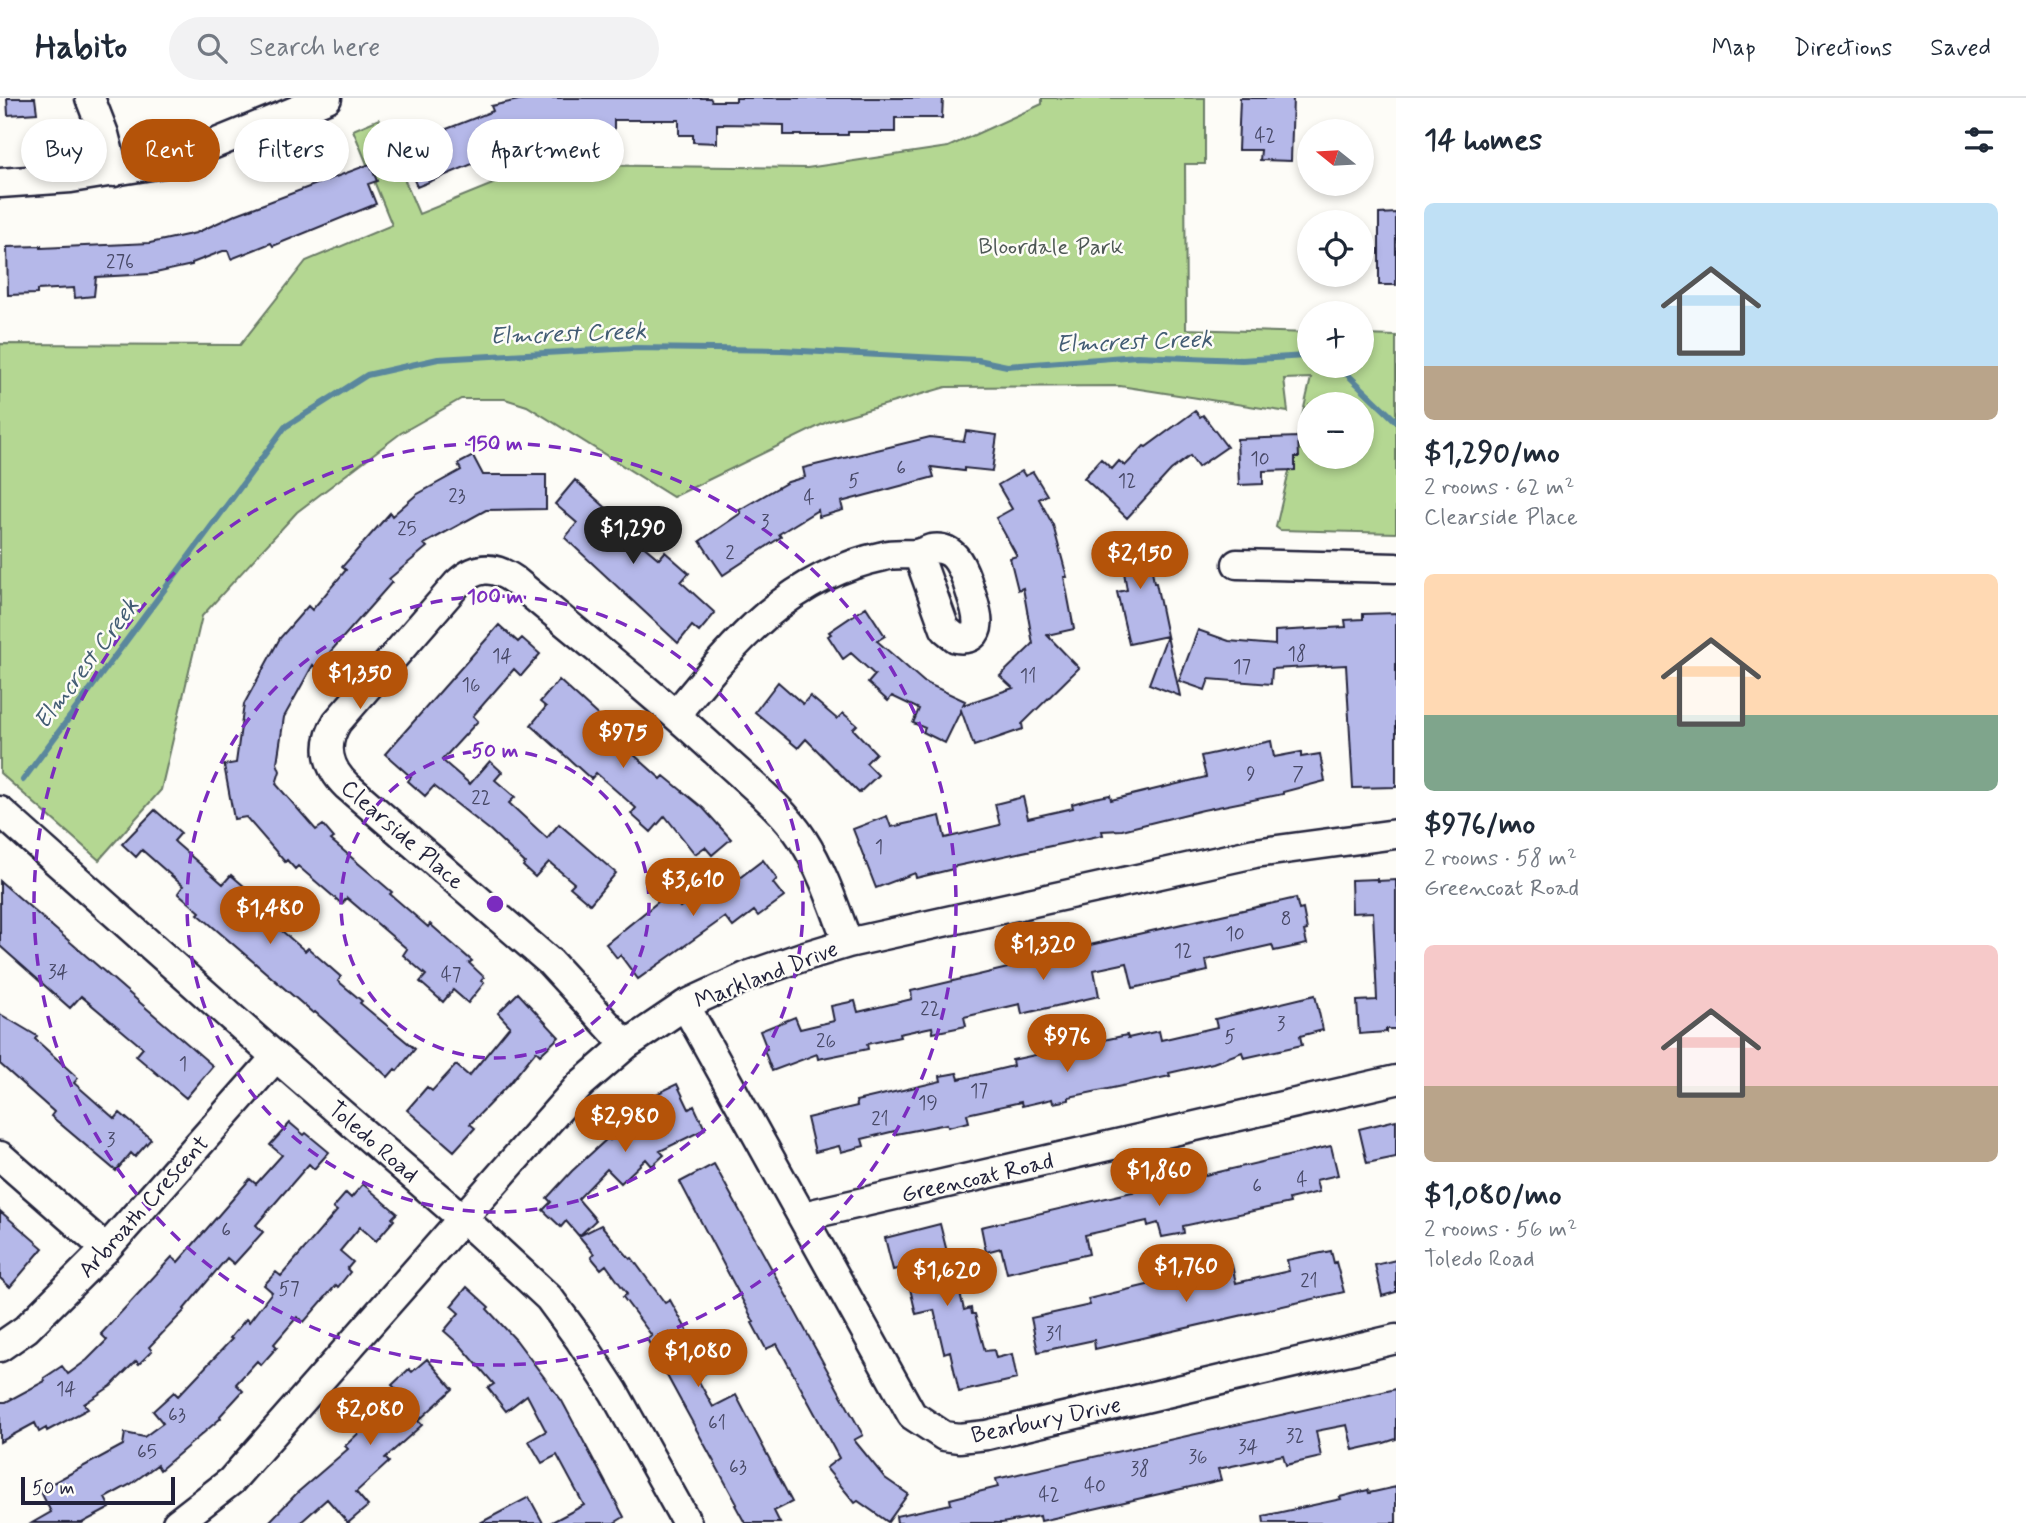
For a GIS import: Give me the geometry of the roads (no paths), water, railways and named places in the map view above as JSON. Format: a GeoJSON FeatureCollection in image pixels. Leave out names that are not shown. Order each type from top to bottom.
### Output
{"type":"FeatureCollection","features":[{"type":"Feature","properties":{"kind":"street"},"geometry":{"type":"LineString","coordinates":[[90,98],[104,134],[114,172]]}},
{"type":"Feature","properties":{"kind":"street"},"geometry":{"type":"LineString","coordinates":[[0,183],[114,172],[170,162],[327,98]]}},
{"type":"Feature","properties":{"kind":"street"},"geometry":{"type":"LineString","coordinates":[[676,715],[759,621],[772,608],[802,587],[855,563],[887,555],[918,554]]}},
{"type":"Feature","properties":{"kind":"street"},"geometry":{"type":"LineString","coordinates":[[1237,564],[1396,568]]}},
{"type":"Feature","properties":{"kind":"street","name":"Clearside Place"},"geometry":{"type":"LineString","coordinates":[[626,1045],[550,961],[338,777],[331,766],[328,747],[337,722],[467,574],[485,568],[502,571],[514,580],[676,715],[775,806],[803,839],[821,874],[848,943]]}},
{"type":"Feature","properties":{"kind":"street","name":"Toledo Road"},"geometry":{"type":"LineString","coordinates":[[0,811],[276,1057],[462,1218],[549,1298],[614,1392],[687,1523]]}},
{"type":"Feature","properties":{"kind":"street","name":"Markland Drive"},"geometry":{"type":"LineString","coordinates":[[177,1523],[231,1481],[581,1084],[626,1045],[685,1005],[750,975],[848,943],[1255,853],[1396,834]]}},
{"type":"Feature","properties":{"kind":"street","name":"Bearbury Drive"},"geometry":{"type":"LineString","coordinates":[[685,1005],[912,1415],[944,1436],[959,1438],[987,1435],[1396,1339]]}},
{"type":"Feature","properties":{"kind":"street","name":"Arbroath Crescent"},"geometry":{"type":"LineString","coordinates":[[0,1347],[35,1320],[106,1249],[276,1057]]}},
{"type":"Feature","properties":{"kind":"street","name":"Greencoat Road"},"geometry":{"type":"LineString","coordinates":[[803,1216],[1396,1080]]}},
{"type":"Feature","properties":{"kind":"street"},"geometry":{"type":"LineString","coordinates":[[0,1156],[106,1249]]}},
{"type":"Feature","properties":{"kind":"waterway","name":"Elmcrest Creek"},"geometry":{"type":"LineString","coordinates":[[23,780],[285,427],[367,375],[438,359],[634,348],[782,350],[978,360],[1007,366],[1137,356],[1242,360],[1297,357]]}},
{"type":"Feature","properties":{"kind":"waterway","name":"Elmcrest Creek"},"geometry":{"type":"LineString","coordinates":[[1351,378],[1396,421]]}},
{"type":"Feature","properties":{"kind":"park label","name":"Bloordale Park"},"geometry":{"type":"Point","coordinates":[1051,246]}}]}
